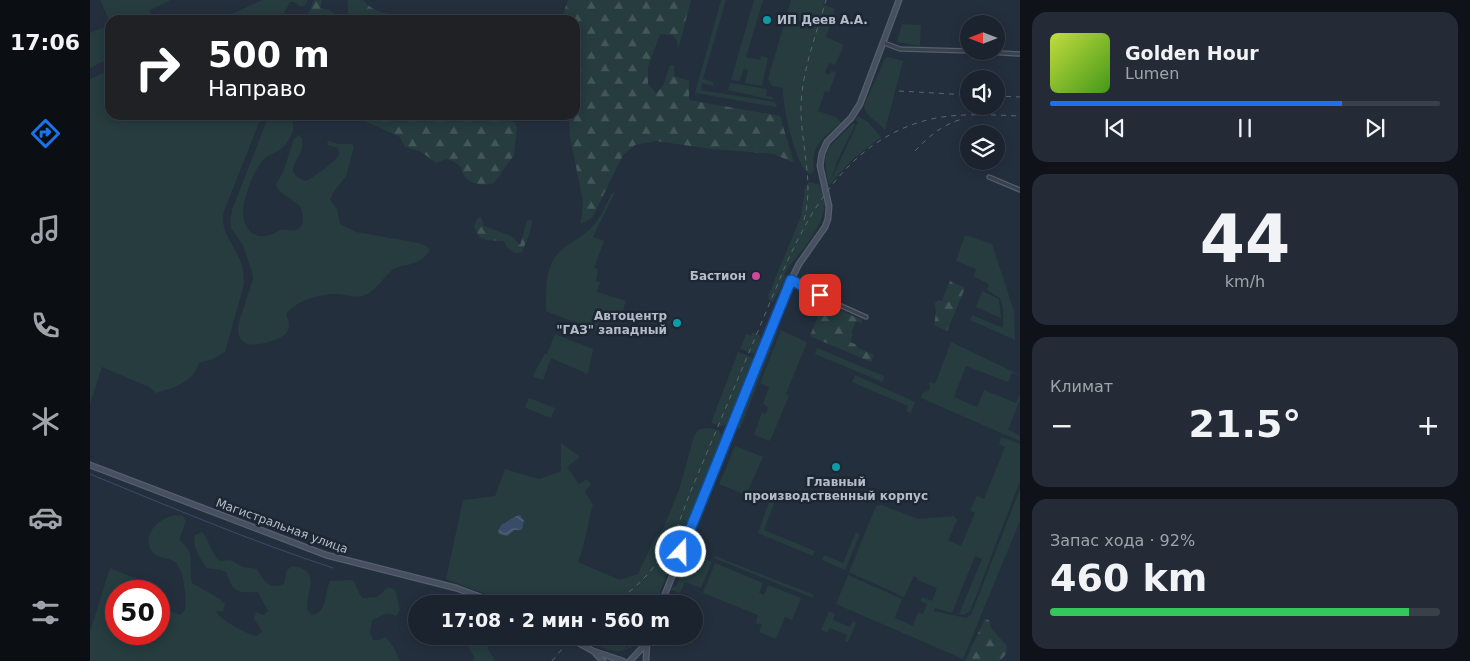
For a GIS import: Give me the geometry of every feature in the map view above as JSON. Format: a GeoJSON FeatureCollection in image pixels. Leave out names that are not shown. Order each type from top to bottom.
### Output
{"type":"FeatureCollection","features":[{"type":"Feature","properties":{"kind":"main road"},"geometry":{"type":"LineString","coordinates":[[665,595],[791,280],[799,264],[825,227],[828,219],[829,206],[820,166],[822,153],[827,142],[844,127],[857,108],[884,43],[899,0]]}},
{"type":"Feature","properties":{"kind":"main road","name":"Магистральная улица"},"geometry":{"type":"LineString","coordinates":[[90,464],[326,555],[456,588],[475,595]]}},
{"type":"Feature","properties":{"kind":"main road"},"geometry":{"type":"LineString","coordinates":[[582,645],[593,651],[623,661]]}},
{"type":"Feature","properties":{"kind":"main road"},"geometry":{"type":"LineString","coordinates":[[629,661],[644,645]]}},
{"type":"Feature","properties":{"kind":"main road"},"geometry":{"type":"LineString","coordinates":[[646,661],[647,645]]}},
{"type":"Feature","properties":{"kind":"main road"},"geometry":{"type":"LineString","coordinates":[[593,651],[603,661]]}},
{"type":"Feature","properties":{"kind":"main road"},"geometry":{"type":"LineString","coordinates":[[629,661],[636,661]]}},
{"type":"Feature","properties":{"kind":"street"},"geometry":{"type":"LineString","coordinates":[[884,43],[900,49],[960,51]]}},
{"type":"Feature","properties":{"kind":"street"},"geometry":{"type":"LineString","coordinates":[[1005,53],[1020,54]]}},
{"type":"Feature","properties":{"kind":"street"},"geometry":{"type":"LineString","coordinates":[[989,177],[1020,190]]}},
{"type":"Feature","properties":{"kind":"street"},"geometry":{"type":"LineString","coordinates":[[791,280],[866,317]]}},
{"type":"Feature","properties":{"kind":"green space"},"geometry":{"type":"Polygon","coordinates":[[[100,0],[171,0],[150,10],[151,15],[107,15],[100,0]]]}},
{"type":"Feature","properties":{"kind":"green space"},"geometry":{"type":"Polygon","coordinates":[[[262,0],[308,0],[301,7],[294,2],[290,2],[283,15],[230,15],[262,0]]]}},
{"type":"Feature","properties":{"kind":"green space"},"geometry":{"type":"Polygon","coordinates":[[[314,0],[322,0],[320,8],[329,10],[335,15],[308,15],[314,0]]]}},
{"type":"Feature","properties":{"kind":"green space"},"geometry":{"type":"Polygon","coordinates":[[[347,0],[363,0],[373,9],[392,15],[348,15],[347,0]]]}},
{"type":"Feature","properties":{"kind":"green space"},"geometry":{"type":"Polygon","coordinates":[[[568,0],[691,0],[678,50],[677,41],[673,35],[660,34],[648,67],[648,84],[656,93],[663,86],[670,65],[674,65],[674,76],[689,81],[689,100],[780,116],[794,163],[774,154],[711,149],[656,141],[635,145],[623,155],[592,218],[581,224],[583,202],[570,137],[569,120],[580,120],[580,15],[563,15],[568,0]]]}},
{"type":"Feature","properties":{"kind":"green space"},"geometry":{"type":"Polygon","coordinates":[[[721,0],[726,0],[703,79],[714,82],[713,86],[702,83],[701,90],[774,102],[777,105],[776,107],[695,93],[721,0]]]}},
{"type":"Feature","properties":{"kind":"green space"},"geometry":{"type":"Polygon","coordinates":[[[754,0],[763,0],[746,57],[760,60],[761,55],[768,58],[762,86],[745,83],[748,70],[744,68],[740,81],[731,80],[754,0]]]}},
{"type":"Feature","properties":{"kind":"green space"},"geometry":{"type":"Polygon","coordinates":[[[791,0],[825,0],[823,5],[835,9],[826,37],[844,45],[835,65],[829,63],[825,73],[829,75],[831,71],[836,73],[829,92],[825,91],[818,111],[836,117],[841,123],[823,138],[816,148],[814,171],[811,174],[805,170],[795,149],[787,121],[783,88],[772,86],[768,79],[791,0]]]}},
{"type":"Feature","properties":{"kind":"green space"},"geometry":{"type":"Polygon","coordinates":[[[902,24],[921,25],[920,46],[897,42],[902,24]]]}},
{"type":"Feature","properties":{"kind":"green space"},"geometry":{"type":"Polygon","coordinates":[[[105,27],[105,60],[90,68],[90,33],[105,27]]]}},
{"type":"Feature","properties":{"kind":"green space"},"geometry":{"type":"Polygon","coordinates":[[[885,58],[903,61],[885,130],[867,114],[864,106],[885,58]]]}},
{"type":"Feature","properties":{"kind":"green space"},"geometry":{"type":"Polygon","coordinates":[[[105,72],[105,120],[260,120],[223,214],[225,231],[241,262],[244,280],[225,352],[213,359],[199,363],[188,380],[156,393],[149,387],[102,367],[90,404],[90,79],[105,72]]]}},
{"type":"Feature","properties":{"kind":"green space"},"geometry":{"type":"Polygon","coordinates":[[[730,83],[767,89],[766,96],[773,97],[773,100],[728,90],[730,83]]]}},
{"type":"Feature","properties":{"kind":"green space"},"geometry":{"type":"Polygon","coordinates":[[[858,116],[868,122],[881,137],[853,159],[829,185],[826,171],[826,154],[832,144],[853,123],[855,125],[838,159],[830,182],[858,122],[855,120],[858,116]]]}},
{"type":"Feature","properties":{"kind":"green space"},"geometry":{"type":"Polygon","coordinates":[[[267,120],[291,120],[293,128],[291,136],[280,150],[265,158],[260,164],[245,197],[243,215],[249,231],[258,236],[264,236],[281,230],[296,230],[301,226],[303,216],[300,206],[278,190],[276,184],[283,172],[294,139],[299,135],[302,138],[302,148],[293,171],[295,175],[306,181],[339,155],[338,148],[327,145],[328,141],[338,144],[352,144],[354,147],[346,176],[330,200],[337,209],[340,224],[356,232],[419,243],[430,250],[419,261],[393,270],[366,295],[356,297],[339,294],[325,295],[303,301],[286,314],[289,326],[286,334],[261,344],[249,344],[245,343],[240,337],[238,325],[253,279],[243,245],[231,228],[232,210],[267,120]]]}},
{"type":"Feature","properties":{"kind":"green space"},"geometry":{"type":"Polygon","coordinates":[[[362,120],[510,120],[517,126],[514,155],[494,183],[489,184],[478,184],[469,180],[465,177],[461,167],[453,161],[446,159],[436,163],[420,151],[405,147],[400,137],[362,120]]]}},
{"type":"Feature","properties":{"kind":"green space"},"geometry":{"type":"Polygon","coordinates":[[[809,182],[818,184],[824,194],[825,204],[822,216],[811,238],[784,275],[786,277],[773,302],[769,300],[768,296],[801,216],[805,188],[809,182]]]}},
{"type":"Feature","properties":{"kind":"green space"},"geometry":{"type":"Polygon","coordinates":[[[615,192],[593,237],[604,241],[594,268],[598,269],[596,281],[600,282],[597,292],[626,301],[620,320],[602,312],[596,331],[546,311],[547,281],[549,269],[554,258],[595,224],[611,194],[615,192]]]}},
{"type":"Feature","properties":{"kind":"green space"},"geometry":{"type":"Polygon","coordinates":[[[480,217],[484,226],[511,236],[520,245],[527,221],[531,220],[530,232],[522,252],[515,253],[507,247],[504,241],[486,240],[479,237],[474,226],[480,217]]]}},
{"type":"Feature","properties":{"kind":"green space"},"geometry":{"type":"Polygon","coordinates":[[[965,235],[992,244],[1014,311],[1015,340],[970,320],[972,315],[1003,328],[1003,309],[1000,298],[987,290],[989,285],[987,283],[974,277],[976,269],[956,261],[965,235]]]}},
{"type":"Feature","properties":{"kind":"green space"},"geometry":{"type":"Polygon","coordinates":[[[950,281],[965,288],[947,331],[934,325],[935,303],[938,300],[942,301],[950,281]]]}},
{"type":"Feature","properties":{"kind":"green space"},"geometry":{"type":"Polygon","coordinates":[[[982,291],[999,299],[1001,318],[976,307],[982,291]]]}},
{"type":"Feature","properties":{"kind":"green space"},"geometry":{"type":"Polygon","coordinates":[[[823,303],[862,320],[861,323],[856,321],[851,333],[853,334],[850,342],[874,355],[871,362],[810,336],[823,303]]]}},
{"type":"Feature","properties":{"kind":"green space"},"geometry":{"type":"Polygon","coordinates":[[[779,329],[740,429],[736,428],[773,334],[779,329]]]}},
{"type":"Feature","properties":{"kind":"green space"},"geometry":{"type":"Polygon","coordinates":[[[781,330],[807,342],[786,394],[789,396],[770,441],[754,435],[762,412],[766,414],[768,407],[763,404],[769,387],[760,383],[781,330]]]}},
{"type":"Feature","properties":{"kind":"green space"},"geometry":{"type":"Polygon","coordinates":[[[752,332],[759,335],[761,339],[754,354],[740,349],[746,334],[751,336],[752,332]]]}},
{"type":"Feature","properties":{"kind":"green space"},"geometry":{"type":"Polygon","coordinates":[[[555,334],[593,349],[588,374],[551,358],[543,380],[534,377],[533,375],[545,354],[547,354],[555,334]]]}},
{"type":"Feature","properties":{"kind":"green space"},"geometry":{"type":"Polygon","coordinates":[[[951,342],[1020,375],[1012,373],[1008,382],[966,366],[954,397],[977,407],[984,390],[1016,403],[1020,394],[1020,399],[1008,430],[1020,436],[1020,441],[921,398],[922,393],[930,390],[929,382],[935,384],[951,342]]]}},
{"type":"Feature","properties":{"kind":"green space"},"geometry":{"type":"Polygon","coordinates":[[[817,348],[884,376],[882,382],[815,354],[817,348]]]}},
{"type":"Feature","properties":{"kind":"green space"},"geometry":{"type":"Polygon","coordinates":[[[738,352],[751,357],[753,360],[727,424],[721,426],[711,423],[738,352]]]}},
{"type":"Feature","properties":{"kind":"green space"},"geometry":{"type":"Polygon","coordinates":[[[855,375],[915,402],[911,413],[906,411],[908,406],[852,382],[855,375]]]}},
{"type":"Feature","properties":{"kind":"green space"},"geometry":{"type":"Polygon","coordinates":[[[529,398],[555,408],[551,418],[525,407],[529,398]]]}},
{"type":"Feature","properties":{"kind":"green space"},"geometry":{"type":"Polygon","coordinates":[[[710,428],[719,430],[721,438],[659,595],[488,595],[446,579],[463,500],[495,496],[505,469],[539,479],[561,471],[561,443],[580,457],[567,467],[579,484],[587,479],[591,484],[585,492],[593,504],[585,541],[578,562],[620,580],[638,574],[656,535],[663,529],[679,490],[694,436],[699,429],[710,428]]]}},
{"type":"Feature","properties":{"kind":"green space"},"geometry":{"type":"Polygon","coordinates":[[[1001,437],[1020,444],[1020,481],[978,591],[970,611],[964,615],[959,614],[982,559],[975,556],[952,613],[935,608],[934,611],[966,618],[971,615],[1020,489],[1020,521],[963,659],[836,604],[848,575],[902,599],[895,618],[913,626],[918,612],[923,614],[927,604],[920,601],[922,597],[932,601],[937,588],[917,580],[918,578],[914,576],[904,597],[849,572],[876,506],[882,505],[918,519],[954,516],[957,520],[948,540],[961,546],[975,513],[970,510],[977,496],[984,499],[1005,447],[999,444],[1001,437]]]}},
{"type":"Feature","properties":{"kind":"green space"},"geometry":{"type":"Polygon","coordinates":[[[735,446],[763,457],[746,495],[719,484],[735,446]]]}},
{"type":"Feature","properties":{"kind":"green space"},"geometry":{"type":"Polygon","coordinates":[[[773,491],[778,493],[764,530],[815,551],[813,556],[758,533],[773,491]]]}},
{"type":"Feature","properties":{"kind":"green space"},"geometry":{"type":"Polygon","coordinates":[[[170,516],[183,516],[186,521],[179,540],[189,552],[192,583],[220,599],[225,604],[223,611],[216,611],[218,615],[240,630],[257,636],[262,631],[254,619],[256,612],[263,615],[268,611],[258,592],[241,592],[231,585],[227,573],[207,568],[199,557],[194,539],[195,535],[202,532],[220,561],[230,560],[243,567],[257,569],[270,585],[278,586],[284,584],[287,570],[292,566],[302,568],[310,577],[307,610],[312,615],[321,610],[330,581],[353,580],[359,594],[363,598],[377,597],[388,587],[395,590],[400,610],[396,616],[387,614],[372,620],[370,633],[373,640],[386,637],[400,661],[90,661],[90,632],[105,584],[105,645],[170,645],[170,611],[180,615],[185,610],[184,584],[181,571],[175,562],[153,553],[149,537],[154,526],[170,516]]]}},
{"type":"Feature","properties":{"kind":"green space"},"geometry":{"type":"Polygon","coordinates":[[[856,532],[860,534],[845,570],[822,560],[824,555],[843,563],[856,532]]]}},
{"type":"Feature","properties":{"kind":"green space"},"geometry":{"type":"Polygon","coordinates":[[[690,553],[712,562],[701,588],[685,582],[680,593],[671,590],[673,586],[676,587],[690,553]]]}},
{"type":"Feature","properties":{"kind":"green space"},"geometry":{"type":"Polygon","coordinates":[[[715,556],[814,595],[813,598],[714,558],[715,556]]]}},
{"type":"Feature","properties":{"kind":"green space"},"geometry":{"type":"Polygon","coordinates":[[[715,563],[763,583],[759,593],[764,595],[768,585],[801,598],[792,620],[785,617],[776,639],[759,632],[762,625],[756,623],[758,615],[703,593],[715,563]]]}},
{"type":"Feature","properties":{"kind":"green space"},"geometry":{"type":"Polygon","coordinates":[[[110,568],[140,580],[106,580],[110,568]]]}},
{"type":"Feature","properties":{"kind":"green space"},"geometry":{"type":"Polygon","coordinates":[[[829,611],[835,614],[833,620],[850,627],[853,621],[856,623],[848,642],[845,641],[847,635],[830,628],[827,633],[821,630],[829,611]]]}},
{"type":"Feature","properties":{"kind":"green space"},"geometry":{"type":"Polygon","coordinates":[[[985,619],[989,620],[991,628],[1007,646],[1006,654],[1000,661],[965,661],[985,619]]]}},
{"type":"Feature","properties":{"kind":"green space"},"geometry":{"type":"Polygon","coordinates":[[[487,645],[495,661],[473,661],[475,659],[468,646],[487,645]]]}},
{"type":"Feature","properties":{"kind":"green space"},"geometry":{"type":"Polygon","coordinates":[[[597,645],[622,645],[628,648],[629,645],[635,645],[629,649],[621,651],[606,649],[597,645]]]}},
{"type":"Feature","properties":{"kind":"water"},"geometry":{"type":"Polygon","coordinates":[[[520,515],[524,521],[522,530],[515,530],[507,536],[499,534],[498,531],[502,524],[520,515]]]}},
{"type":"Feature","properties":{"kind":"waterway"},"geometry":{"type":"LineString","coordinates":[[90,474],[241,535],[333,568]]}},
{"type":"Feature","properties":{"kind":"railway"},"geometry":{"type":"LineString","coordinates":[[804,220],[807,207],[808,180],[801,99],[809,56],[826,0]]}},
{"type":"Feature","properties":{"kind":"railway"},"geometry":{"type":"LineString","coordinates":[[899,91],[960,94]]}},
{"type":"Feature","properties":{"kind":"railway"},"geometry":{"type":"LineString","coordinates":[[1005,96],[1020,97]]}},
{"type":"Feature","properties":{"kind":"railway"},"geometry":{"type":"LineString","coordinates":[[625,595],[649,573],[671,544],[690,493],[784,269],[796,243],[824,195],[861,155],[883,139],[908,126],[936,118],[957,115],[1020,116]]}},
{"type":"Feature","properties":{"kind":"railway"},"geometry":{"type":"LineString","coordinates":[[915,151],[936,132],[948,124],[962,119]]}},
{"type":"Feature","properties":{"kind":"railway"},"geometry":{"type":"LineString","coordinates":[[552,661],[565,645]]}},
{"type":"Feature","properties":{"kind":"place","name":"ИП Деев А.А."},"geometry":{"type":"Point","coordinates":[767,20]}},
{"type":"Feature","properties":{"kind":"place","name":"Бастион"},"geometry":{"type":"Point","coordinates":[756,276]}},
{"type":"Feature","properties":{"kind":"place","name":"Автоцентр \"ГАЗ\" западный"},"geometry":{"type":"Point","coordinates":[677,323]}},
{"type":"Feature","properties":{"kind":"place","name":"Главный производственный корпус"},"geometry":{"type":"Point","coordinates":[836,467]}},
{"type":"Feature","properties":{"kind":"route"},"geometry":{"type":"LineString","coordinates":[[681,552],[791,280],[820,295]]}}]}
